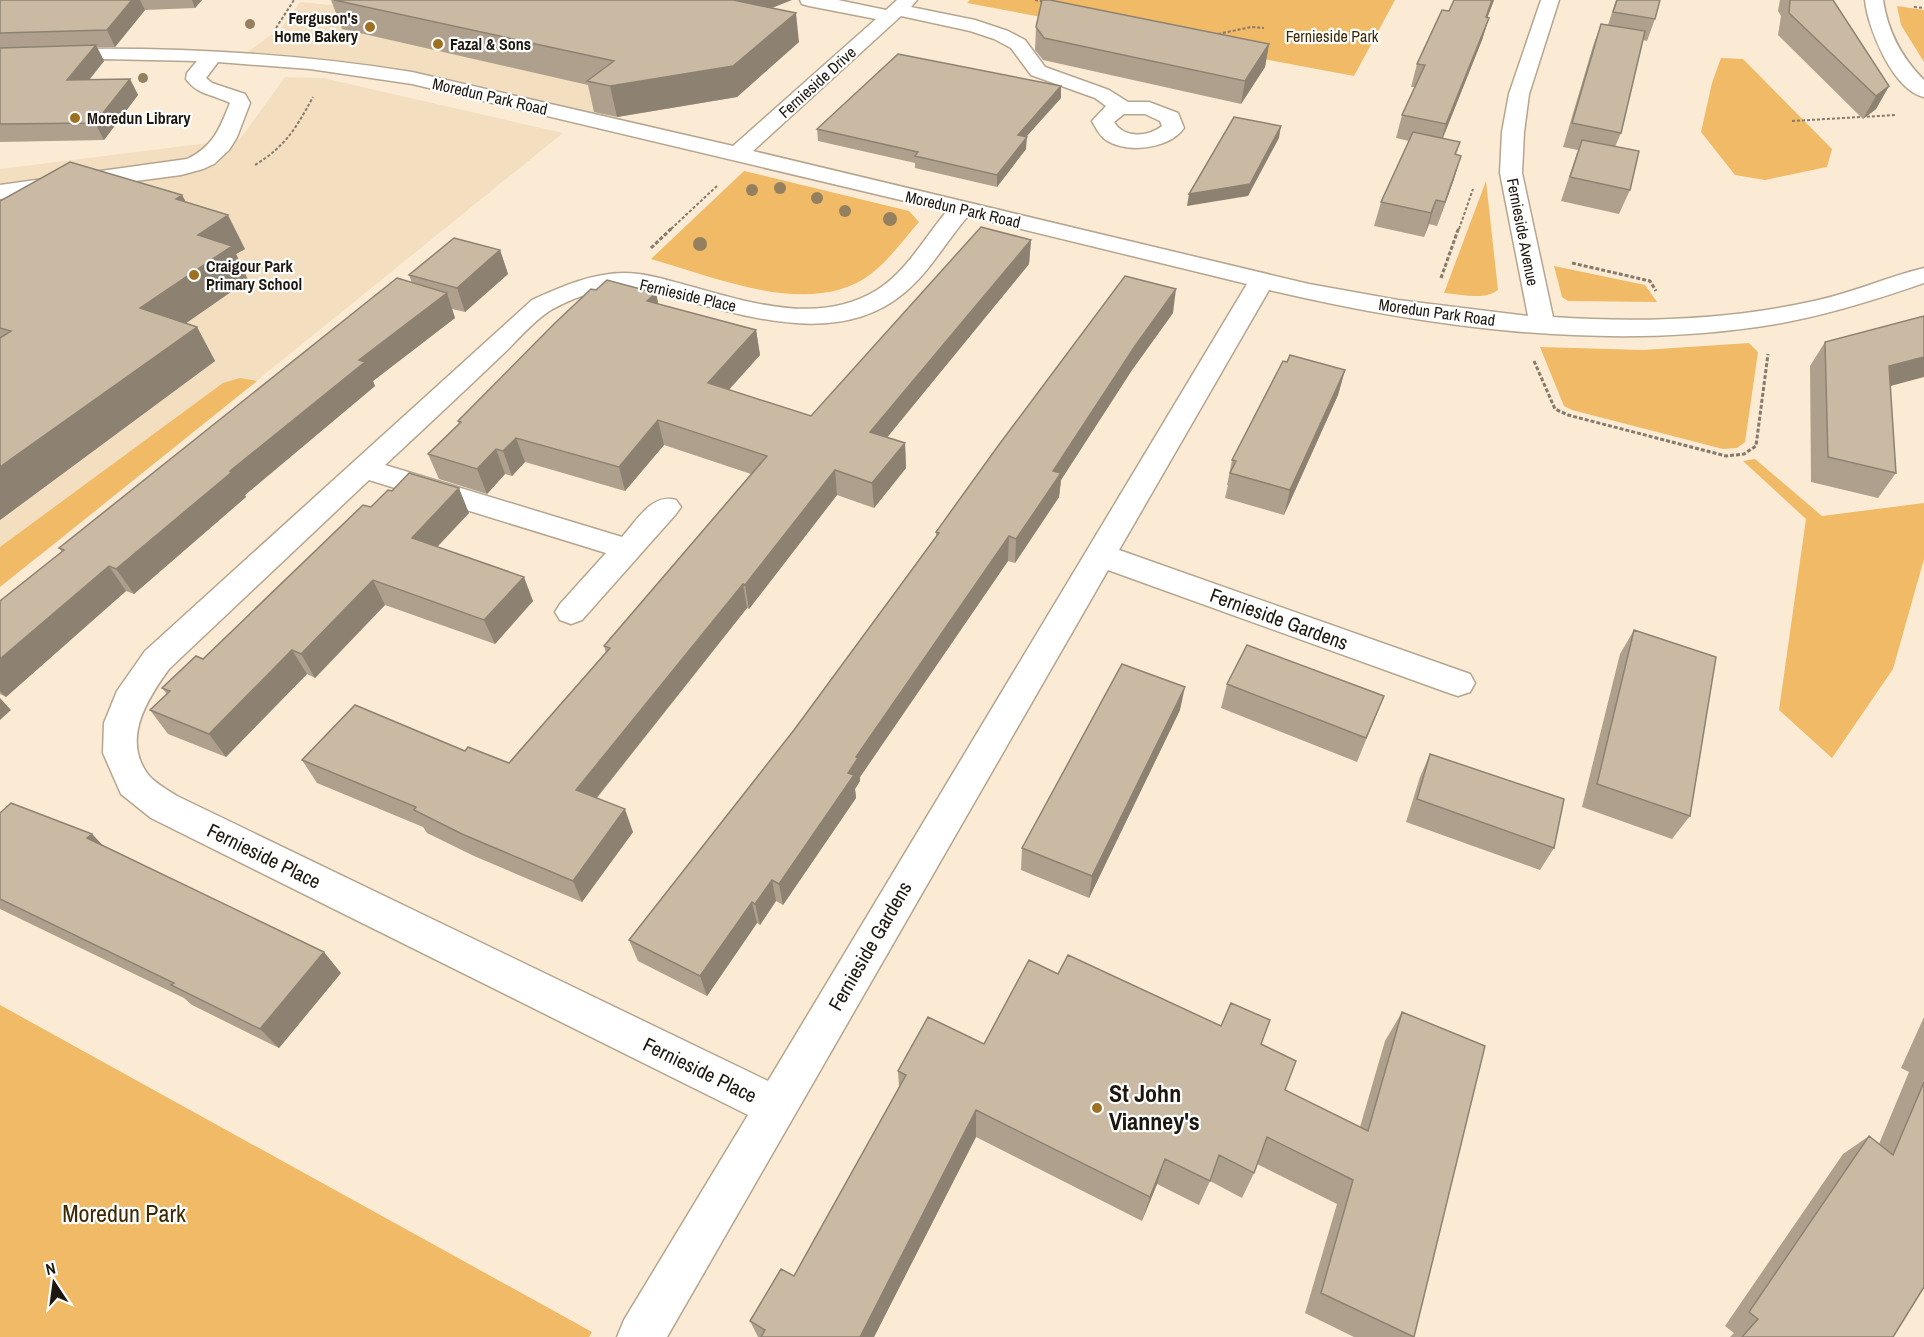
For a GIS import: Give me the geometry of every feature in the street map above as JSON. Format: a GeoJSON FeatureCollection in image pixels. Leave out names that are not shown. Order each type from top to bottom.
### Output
{"type":"FeatureCollection","features":[{"type":"Feature","properties":{"kind":"street"},"geometry":{"type":"LineString","coordinates":[[809,0],[898,9],[1001,34],[1018,44],[1038,71],[1102,94],[1123,108]]}},
{"type":"Feature","properties":{"kind":"street","name":"Fernieside Avenue"},"geometry":{"type":"LineString","coordinates":[[1542,324],[1511,173],[1513,132],[1519,94],[1550,0]]}},
{"type":"Feature","properties":{"kind":"street"},"geometry":{"type":"LineString","coordinates":[[1874,0],[1879,29],[1892,55],[1924,91]]}},
{"type":"Feature","properties":{"kind":"street","name":"Fernieside Drive"},"geometry":{"type":"LineString","coordinates":[[742,156],[898,9]]}},
{"type":"Feature","properties":{"kind":"street","name":"Moredun Park Road"},"geometry":{"type":"LineString","coordinates":[[0,57],[92,53],[213,56],[351,68],[412,78],[579,111],[742,156],[961,209],[1080,235],[1340,298],[1412,310],[1542,324],[1613,327],[1734,321],[1810,310],[1874,293],[1924,275]]}},
{"type":"Feature","properties":{"kind":"street"},"geometry":{"type":"LineString","coordinates":[[0,192],[181,168],[199,163],[214,155],[227,140],[240,104],[238,98],[205,87],[196,79],[197,73],[213,56]]}},
{"type":"Feature","properties":{"kind":"street"},"geometry":{"type":"LineString","coordinates":[[351,68],[375,57]]}},
{"type":"Feature","properties":{"kind":"street","name":"Fernieside Place"},"geometry":{"type":"LineString","coordinates":[[776,1107],[164,807],[134,784],[120,753],[121,723],[134,691],[157,660],[542,305],[570,292],[615,281],[647,282],[778,317],[812,318],[840,314],[870,304],[887,295],[903,280],[961,209]]}},
{"type":"Feature","properties":{"kind":"street","name":"Fernieside Gardens"},"geometry":{"type":"LineString","coordinates":[[641,1337],[1262,280]]}},
{"type":"Feature","properties":{"kind":"street"},"geometry":{"type":"LineString","coordinates":[[366,469],[627,549]]}},
{"type":"Feature","properties":{"kind":"street"},"geometry":{"type":"LineString","coordinates":[[571,612],[666,507]]}},
{"type":"Feature","properties":{"kind":"street","name":"Fernieside Gardens"},"geometry":{"type":"LineString","coordinates":[[1100,555],[1458,684]]}},
{"type":"Feature","properties":{"kind":"path"},"geometry":{"type":"LineString","coordinates":[[1035,0],[1047,2]]}},
{"type":"Feature","properties":{"kind":"path"},"geometry":{"type":"LineString","coordinates":[[1918,8],[1924,8]]}},
{"type":"Feature","properties":{"kind":"path"},"geometry":{"type":"LineString","coordinates":[[1208,32],[1220,34],[1251,27],[1264,28]]}},
{"type":"Feature","properties":{"kind":"path"},"geometry":{"type":"LineString","coordinates":[[1792,121],[1902,114]]}},
{"type":"Feature","properties":{"kind":"path"},"geometry":{"type":"LineString","coordinates":[[615,281],[742,156]]}},
{"type":"Feature","properties":{"kind":"path"},"geometry":{"type":"LineString","coordinates":[[1446,265],[1478,173],[1511,173]]}},
{"type":"Feature","properties":{"kind":"path"},"geometry":{"type":"LineString","coordinates":[[1563,261],[1650,281]]}},
{"type":"Feature","properties":{"kind":"path"},"geometry":{"type":"LineString","coordinates":[[1532,355],[1555,409],[1568,416],[1726,456],[1744,454],[1756,446],[1768,364]]}},
{"type":"Feature","properties":{"kind":"shaded area"},"geometry":{"type":"Polygon","coordinates":[[[300,2],[372,9],[639,90],[607,115],[455,80],[371,66],[246,53],[282,27],[300,2]]]}},
{"type":"Feature","properties":{"kind":"shaded area","name":"Craigour Park Primary School"},"geometry":{"type":"Polygon","coordinates":[[[285,77],[323,78],[563,133],[40,556],[28,552],[0,573],[0,169],[240,139],[285,77]]]}},
{"type":"Feature","properties":{"kind":"green space","name":"Fernieside Park"},"geometry":{"type":"Polygon","coordinates":[[[970,0],[1395,0],[1354,76],[967,3],[970,0]]]}},
{"type":"Feature","properties":{"kind":"green space"},"geometry":{"type":"Polygon","coordinates":[[[1897,6],[1924,10],[1924,62],[1901,25],[1897,6]]]}},
{"type":"Feature","properties":{"kind":"green space"},"geometry":{"type":"Polygon","coordinates":[[[1721,58],[1743,59],[1832,149],[1827,167],[1765,180],[1735,175],[1701,132],[1712,83],[1721,58]]]}},
{"type":"Feature","properties":{"kind":"green space"},"geometry":{"type":"Polygon","coordinates":[[[744,171],[909,211],[919,222],[872,273],[848,287],[822,293],[793,294],[763,290],[733,284],[651,259],[744,171]]]}},
{"type":"Feature","properties":{"kind":"green space"},"geometry":{"type":"Polygon","coordinates":[[[1486,181],[1498,290],[1479,296],[1444,293],[1486,181]]]}},
{"type":"Feature","properties":{"kind":"green space"},"geometry":{"type":"Polygon","coordinates":[[[1554,266],[1645,285],[1657,302],[1568,301],[1562,297],[1554,266]]]}},
{"type":"Feature","properties":{"kind":"green space"},"geometry":{"type":"Polygon","coordinates":[[[1749,343],[1758,352],[1745,442],[1737,448],[1723,449],[1564,406],[1540,347],[1643,350],[1749,343]]]}},
{"type":"Feature","properties":{"kind":"green space"},"geometry":{"type":"Polygon","coordinates":[[[240,378],[257,381],[0,587],[0,547],[223,383],[240,378]]]}},
{"type":"Feature","properties":{"kind":"green space"},"geometry":{"type":"Polygon","coordinates":[[[1755,459],[1822,516],[1924,503],[1924,559],[1893,669],[1832,758],[1779,710],[1806,519],[1743,461],[1755,459]]]}},
{"type":"Feature","properties":{"kind":"green space","name":"Moredun Park"},"geometry":{"type":"Polygon","coordinates":[[[0,1005],[592,1332],[589,1337],[0,1337],[0,1005]]]}},
{"type":"Feature","properties":{"kind":"building"},"geometry":{"type":"Polygon","coordinates":[[[0,0],[132,0],[107,30],[0,33],[0,0]]]}},
{"type":"Feature","properties":{"kind":"building"},"geometry":{"type":"Polygon","coordinates":[[[334,0],[733,0],[796,13],[733,66],[610,86],[587,81],[614,61],[334,0]]]}},
{"type":"Feature","properties":{"kind":"building"},"geometry":{"type":"Polygon","coordinates":[[[1042,0],[1269,44],[1245,81],[1044,38],[1036,27],[1042,0]]]}},
{"type":"Feature","properties":{"kind":"building"},"geometry":{"type":"Polygon","coordinates":[[[1454,0],[1492,0],[1486,17],[1489,18],[1446,124],[1402,115],[1425,65],[1417,64],[1442,10],[1449,11],[1454,0]]]}},
{"type":"Feature","properties":{"kind":"building"},"geometry":{"type":"Polygon","coordinates":[[[1617,0],[1660,0],[1655,19],[1613,12],[1617,0]]]}},
{"type":"Feature","properties":{"kind":"building"},"geometry":{"type":"Polygon","coordinates":[[[1790,0],[1833,0],[1889,86],[1876,96],[1789,13],[1790,0]]]}},
{"type":"Feature","properties":{"kind":"building"},"geometry":{"type":"Polygon","coordinates":[[[1601,24],[1645,31],[1621,133],[1572,123],[1601,24]]]}},
{"type":"Feature","properties":{"kind":"building"},"geometry":{"type":"Polygon","coordinates":[[[96,45],[67,80],[130,79],[95,123],[0,124],[0,48],[96,45]]]}},
{"type":"Feature","properties":{"kind":"building"},"geometry":{"type":"Polygon","coordinates":[[[898,54],[1061,86],[1018,135],[1027,137],[997,175],[915,156],[918,152],[817,129],[898,54]]]}},
{"type":"Feature","properties":{"kind":"building"},"geometry":{"type":"Polygon","coordinates":[[[1234,117],[1281,126],[1250,184],[1189,194],[1234,117]]]}},
{"type":"Feature","properties":{"kind":"building"},"geometry":{"type":"Polygon","coordinates":[[[1413,132],[1460,142],[1455,154],[1461,156],[1445,202],[1436,200],[1431,213],[1381,202],[1413,132]]]}},
{"type":"Feature","properties":{"kind":"building"},"geometry":{"type":"Polygon","coordinates":[[[1582,140],[1639,151],[1630,190],[1570,177],[1582,140]]]}},
{"type":"Feature","properties":{"kind":"building"},"geometry":{"type":"Polygon","coordinates":[[[70,162],[182,195],[176,199],[228,215],[198,235],[232,246],[140,308],[197,327],[0,467],[0,338],[11,331],[0,328],[0,201],[70,162]]]}},
{"type":"Feature","properties":{"kind":"building"},"geometry":{"type":"Polygon","coordinates":[[[981,227],[1031,240],[870,432],[905,443],[872,483],[835,470],[745,585],[743,584],[576,790],[625,809],[573,881],[462,834],[414,810],[416,807],[302,760],[355,705],[465,751],[468,747],[509,763],[610,648],[604,646],[767,456],[658,420],[619,467],[516,438],[503,451],[496,449],[477,469],[428,454],[461,422],[458,421],[591,289],[596,290],[607,280],[656,293],[647,301],[756,330],[708,383],[811,416],[981,227]]]}},
{"type":"Feature","properties":{"kind":"building"},"geometry":{"type":"Polygon","coordinates":[[[454,238],[500,250],[457,288],[409,275],[454,238]]]}},
{"type":"Feature","properties":{"kind":"building"},"geometry":{"type":"Polygon","coordinates":[[[1125,276],[1176,289],[1135,346],[1053,471],[1061,473],[1016,539],[1009,536],[856,757],[858,758],[848,773],[854,775],[779,884],[772,880],[755,904],[752,902],[700,976],[629,940],[794,730],[939,533],[936,532],[998,446],[1125,276]]]}},
{"type":"Feature","properties":{"kind":"building"},"geometry":{"type":"Polygon","coordinates":[[[397,278],[447,293],[359,360],[365,362],[230,471],[232,472],[116,569],[109,566],[0,659],[0,601],[64,550],[59,548],[397,278]]]}},
{"type":"Feature","properties":{"kind":"building"},"geometry":{"type":"Polygon","coordinates":[[[1924,316],[1924,357],[1889,366],[1896,473],[1828,457],[1825,342],[1924,316]]]}},
{"type":"Feature","properties":{"kind":"building"},"geometry":{"type":"Polygon","coordinates":[[[1290,355],[1345,370],[1290,490],[1230,473],[1236,461],[1232,460],[1283,361],[1287,362],[1290,355]]]}},
{"type":"Feature","properties":{"kind":"building"},"geometry":{"type":"Polygon","coordinates":[[[409,473],[459,488],[412,538],[524,577],[484,620],[373,580],[301,654],[292,650],[209,734],[150,710],[170,691],[162,688],[196,656],[203,659],[363,505],[371,507],[388,490],[392,491],[409,473]]]}},
{"type":"Feature","properties":{"kind":"building"},"geometry":{"type":"Polygon","coordinates":[[[1634,630],[1716,657],[1690,816],[1597,784],[1634,630]]]}},
{"type":"Feature","properties":{"kind":"building"},"geometry":{"type":"Polygon","coordinates":[[[1247,645],[1384,696],[1366,738],[1227,684],[1247,645]]]}},
{"type":"Feature","properties":{"kind":"building"},"geometry":{"type":"Polygon","coordinates":[[[1122,664],[1185,687],[1092,876],[1022,848],[1122,664]]]}},
{"type":"Feature","properties":{"kind":"building"},"geometry":{"type":"Polygon","coordinates":[[[1430,754],[1564,799],[1554,848],[1417,799],[1430,754]]]}},
{"type":"Feature","properties":{"kind":"building"},"geometry":{"type":"Polygon","coordinates":[[[11,803],[92,834],[87,838],[324,952],[260,1029],[171,985],[174,983],[0,899],[0,813],[11,803]]]}},
{"type":"Feature","properties":{"kind":"building"},"geometry":{"type":"Polygon","coordinates":[[[1068,955],[1221,1026],[1231,1003],[1270,1020],[1261,1044],[1296,1061],[1285,1090],[1368,1131],[1402,1012],[1485,1046],[1414,1337],[1321,1293],[1353,1180],[1267,1137],[1254,1173],[1219,1155],[1210,1181],[1165,1159],[1150,1197],[976,1110],[860,1337],[761,1337],[765,1330],[750,1321],[781,1269],[794,1276],[906,1075],[898,1071],[928,1017],[984,1044],[1029,960],[1058,974],[1068,955]]]}},
{"type":"Feature","properties":{"kind":"building"},"geometry":{"type":"Polygon","coordinates":[[[1924,1082],[1924,1287],[1893,1337],[1742,1337],[1758,1319],[1749,1312],[1869,1136],[1893,1155],[1924,1082]]]}},
{"type":"Feature","properties":{"kind":"place","name":"Ferguson's Home Bakery"},"geometry":{"type":"Point","coordinates":[370,27]}},
{"type":"Feature","properties":{"kind":"place","name":"Fazal & Sons"},"geometry":{"type":"Point","coordinates":[438,44]}},
{"type":"Feature","properties":{"kind":"place","name":"Moredun Library"},"geometry":{"type":"Point","coordinates":[75,118]}},
{"type":"Feature","properties":{"kind":"place","name":"Craigour Park Primary School"},"geometry":{"type":"Point","coordinates":[194,275]}},
{"type":"Feature","properties":{"kind":"place","name":"St John Vianney's"},"geometry":{"type":"Point","coordinates":[1097,1108]}}]}
